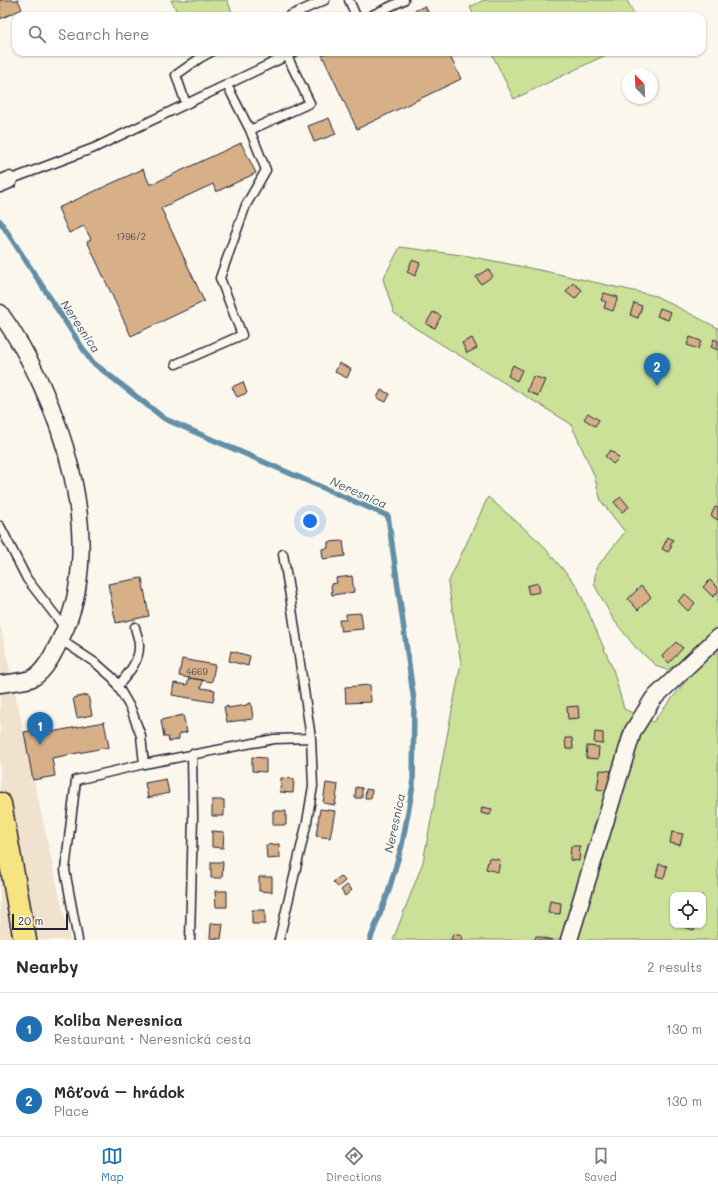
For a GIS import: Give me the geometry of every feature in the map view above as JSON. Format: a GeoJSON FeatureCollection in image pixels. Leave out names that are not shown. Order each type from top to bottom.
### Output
{"type":"FeatureCollection","features":[{"type":"Feature","properties":{"kind":"main road"},"geometry":{"type":"LineString","coordinates":[[0,804],[25,940]]}},
{"type":"Feature","properties":{"kind":"street"},"geometry":{"type":"LineString","coordinates":[[0,313],[43,386],[57,423],[70,466],[77,505],[80,540],[79,574],[74,599],[63,634],[55,652],[45,667],[33,678],[0,684]]}},
{"type":"Feature","properties":{"kind":"street"},"geometry":{"type":"LineString","coordinates":[[569,940],[633,731],[653,700],[718,637]]}},
{"type":"Feature","properties":{"kind":"lane"},"geometry":{"type":"LineString","coordinates":[[298,12],[325,0]]}},
{"type":"Feature","properties":{"kind":"lane"},"geometry":{"type":"LineString","coordinates":[[349,0],[354,12]]}},
{"type":"Feature","properties":{"kind":"lane"},"geometry":{"type":"LineString","coordinates":[[378,12],[404,0]]}},
{"type":"Feature","properties":{"kind":"lane"},"geometry":{"type":"LineString","coordinates":[[186,104],[176,75],[204,56]]}},
{"type":"Feature","properties":{"kind":"lane"},"geometry":{"type":"LineString","coordinates":[[5,182],[94,148],[287,56],[310,103],[250,130]]}},
{"type":"Feature","properties":{"kind":"lane"},"geometry":{"type":"LineString","coordinates":[[176,364],[242,335],[220,278],[246,205],[266,170],[250,130],[227,85]]}},
{"type":"Feature","properties":{"kind":"lane"},"geometry":{"type":"LineString","coordinates":[[0,526],[27,579],[63,634],[113,678],[118,686],[131,709],[141,736],[144,764]]}},
{"type":"Feature","properties":{"kind":"lane"},"geometry":{"type":"LineString","coordinates":[[279,940],[307,822],[313,786],[311,738],[283,554]]}},
{"type":"Feature","properties":{"kind":"lane"},"geometry":{"type":"LineString","coordinates":[[118,686],[134,667],[139,653],[140,645],[135,627]]}},
{"type":"Feature","properties":{"kind":"lane"},"geometry":{"type":"LineString","coordinates":[[78,940],[65,870],[76,780],[192,754],[274,739],[311,738]]}},
{"type":"Feature","properties":{"kind":"lane"},"geometry":{"type":"LineString","coordinates":[[190,940],[194,817],[192,754]]}},
{"type":"Feature","properties":{"kind":"shaded area"},"geometry":{"type":"Polygon","coordinates":[[[0,624],[53,867],[70,940],[0,940],[0,624]]]}},
{"type":"Feature","properties":{"kind":"green space"},"geometry":{"type":"Polygon","coordinates":[[[171,0],[227,0],[232,12],[177,12],[171,0]]]}},
{"type":"Feature","properties":{"kind":"green space"},"geometry":{"type":"Polygon","coordinates":[[[484,0],[627,0],[633,12],[472,12],[470,7],[484,0]]]}},
{"type":"Feature","properties":{"kind":"green space"},"geometry":{"type":"Polygon","coordinates":[[[493,56],[604,56],[514,99],[493,56]]]}},
{"type":"Feature","properties":{"kind":"green space"},"geometry":{"type":"Polygon","coordinates":[[[400,247],[469,256],[656,296],[718,328],[718,626],[694,650],[674,666],[667,670],[658,667],[636,648],[613,619],[594,584],[596,568],[625,532],[601,501],[594,475],[571,424],[415,328],[394,313],[383,279],[400,247]]]}},
{"type":"Feature","properties":{"kind":"green space"},"geometry":{"type":"Polygon","coordinates":[[[488,497],[540,542],[577,586],[613,669],[624,709],[653,722],[702,661],[718,647],[718,940],[393,940],[423,862],[461,663],[448,583],[488,497]]]}},
{"type":"Feature","properties":{"kind":"building"},"geometry":{"type":"Polygon","coordinates":[[[0,0],[18,0],[22,9],[12,12],[12,14],[0,19],[0,0]]]}},
{"type":"Feature","properties":{"kind":"building"},"geometry":{"type":"Polygon","coordinates":[[[425,6],[428,12],[412,12],[425,6]]]}},
{"type":"Feature","properties":{"kind":"building"},"geometry":{"type":"Polygon","coordinates":[[[322,56],[450,56],[461,79],[357,129],[322,56]]]}},
{"type":"Feature","properties":{"kind":"building"},"geometry":{"type":"Polygon","coordinates":[[[329,118],[336,134],[314,142],[308,126],[329,118]]]}},
{"type":"Feature","properties":{"kind":"building"},"geometry":{"type":"Polygon","coordinates":[[[241,143],[256,173],[216,192],[213,184],[161,208],[205,301],[131,336],[87,241],[91,239],[84,226],[69,233],[58,208],[143,169],[150,185],[241,143]]]}},
{"type":"Feature","properties":{"kind":"building"},"geometry":{"type":"Polygon","coordinates":[[[412,260],[420,263],[415,276],[407,272],[412,260]]]}},
{"type":"Feature","properties":{"kind":"building"},"geometry":{"type":"Polygon","coordinates":[[[488,269],[493,276],[481,284],[476,277],[488,269]]]}},
{"type":"Feature","properties":{"kind":"building"},"geometry":{"type":"Polygon","coordinates":[[[573,283],[582,290],[575,299],[566,292],[573,283]]]}},
{"type":"Feature","properties":{"kind":"building"},"geometry":{"type":"Polygon","coordinates":[[[604,293],[618,297],[613,311],[604,308],[606,302],[601,300],[604,293]]]}},
{"type":"Feature","properties":{"kind":"building"},"geometry":{"type":"Polygon","coordinates":[[[634,303],[642,306],[638,318],[630,315],[634,303]]]}},
{"type":"Feature","properties":{"kind":"building"},"geometry":{"type":"Polygon","coordinates":[[[660,308],[671,312],[668,320],[657,316],[660,308]]]}},
{"type":"Feature","properties":{"kind":"building"},"geometry":{"type":"Polygon","coordinates":[[[433,312],[441,316],[435,328],[426,324],[433,312]]]}},
{"type":"Feature","properties":{"kind":"building"},"geometry":{"type":"Polygon","coordinates":[[[690,337],[701,341],[698,349],[687,345],[690,337]]]}},
{"type":"Feature","properties":{"kind":"building"},"geometry":{"type":"Polygon","coordinates":[[[472,338],[477,348],[467,353],[462,343],[472,338]]]}},
{"type":"Feature","properties":{"kind":"building"},"geometry":{"type":"Polygon","coordinates":[[[714,339],[718,341],[718,350],[711,347],[714,339]]]}},
{"type":"Feature","properties":{"kind":"building"},"geometry":{"type":"Polygon","coordinates":[[[339,363],[351,369],[347,378],[335,372],[339,363]]]}},
{"type":"Feature","properties":{"kind":"building"},"geometry":{"type":"Polygon","coordinates":[[[513,365],[522,370],[517,381],[508,376],[513,365]]]}},
{"type":"Feature","properties":{"kind":"building"},"geometry":{"type":"Polygon","coordinates":[[[533,376],[545,380],[538,396],[527,391],[533,376]]]}},
{"type":"Feature","properties":{"kind":"building"},"geometry":{"type":"Polygon","coordinates":[[[243,382],[247,393],[237,397],[232,387],[243,382]]]}},
{"type":"Feature","properties":{"kind":"building"},"geometry":{"type":"Polygon","coordinates":[[[381,390],[390,394],[386,402],[377,398],[381,390]]]}},
{"type":"Feature","properties":{"kind":"building"},"geometry":{"type":"Polygon","coordinates":[[[588,413],[599,420],[595,426],[584,419],[588,413]]]}},
{"type":"Feature","properties":{"kind":"building"},"geometry":{"type":"Polygon","coordinates":[[[611,450],[619,458],[613,464],[605,456],[611,450]]]}},
{"type":"Feature","properties":{"kind":"building"},"geometry":{"type":"Polygon","coordinates":[[[621,497],[629,507],[622,512],[614,502],[621,497]]]}},
{"type":"Feature","properties":{"kind":"building"},"geometry":{"type":"Polygon","coordinates":[[[715,507],[718,508],[718,520],[711,516],[715,507]]]}},
{"type":"Feature","properties":{"kind":"building"},"geometry":{"type":"Polygon","coordinates":[[[668,537],[673,540],[670,545],[672,546],[668,552],[662,549],[668,537]]]}},
{"type":"Feature","properties":{"kind":"building"},"geometry":{"type":"Polygon","coordinates":[[[343,541],[345,556],[323,559],[322,549],[328,548],[328,542],[343,541]]]}},
{"type":"Feature","properties":{"kind":"building"},"geometry":{"type":"Polygon","coordinates":[[[352,576],[354,592],[332,595],[331,584],[337,583],[336,578],[352,576]]]}},
{"type":"Feature","properties":{"kind":"building"},"geometry":{"type":"Polygon","coordinates":[[[142,578],[149,616],[116,623],[108,584],[142,578]]]}},
{"type":"Feature","properties":{"kind":"building"},"geometry":{"type":"Polygon","coordinates":[[[710,580],[718,588],[718,592],[713,597],[703,587],[710,580]]]}},
{"type":"Feature","properties":{"kind":"building"},"geometry":{"type":"Polygon","coordinates":[[[538,583],[540,592],[529,594],[527,586],[538,583]]]}},
{"type":"Feature","properties":{"kind":"building"},"geometry":{"type":"Polygon","coordinates":[[[641,586],[651,597],[638,610],[628,599],[641,586]]]}},
{"type":"Feature","properties":{"kind":"building"},"geometry":{"type":"Polygon","coordinates":[[[685,594],[695,603],[688,611],[678,601],[685,594]]]}},
{"type":"Feature","properties":{"kind":"building"},"geometry":{"type":"Polygon","coordinates":[[[361,613],[363,629],[341,631],[339,620],[346,620],[346,614],[361,613]]]}},
{"type":"Feature","properties":{"kind":"building"},"geometry":{"type":"Polygon","coordinates":[[[676,642],[683,648],[669,663],[662,656],[676,642]]]}},
{"type":"Feature","properties":{"kind":"building"},"geometry":{"type":"Polygon","coordinates":[[[231,651],[250,656],[248,666],[229,661],[231,651]]]}},
{"type":"Feature","properties":{"kind":"building"},"geometry":{"type":"Polygon","coordinates":[[[182,659],[215,665],[212,682],[179,676],[182,659]]]}},
{"type":"Feature","properties":{"kind":"building"},"geometry":{"type":"Polygon","coordinates":[[[189,678],[203,680],[201,688],[215,690],[213,702],[172,695],[174,683],[187,685],[189,678]]]}},
{"type":"Feature","properties":{"kind":"building"},"geometry":{"type":"Polygon","coordinates":[[[370,685],[371,702],[346,703],[345,687],[370,685]]]}},
{"type":"Feature","properties":{"kind":"building"},"geometry":{"type":"Polygon","coordinates":[[[88,695],[92,715],[77,718],[73,698],[88,695]]]}},
{"type":"Feature","properties":{"kind":"building"},"geometry":{"type":"Polygon","coordinates":[[[251,703],[253,719],[227,722],[224,707],[228,706],[228,708],[251,703]]]}},
{"type":"Feature","properties":{"kind":"building"},"geometry":{"type":"Polygon","coordinates":[[[578,706],[579,718],[568,719],[567,707],[578,706]]]}},
{"type":"Feature","properties":{"kind":"building"},"geometry":{"type":"Polygon","coordinates":[[[183,715],[187,732],[179,734],[179,739],[169,742],[168,737],[164,737],[161,720],[183,715]]]}},
{"type":"Feature","properties":{"kind":"building"},"geometry":{"type":"Polygon","coordinates":[[[104,722],[109,747],[52,758],[55,776],[33,780],[24,732],[45,728],[46,733],[104,722]]]}},
{"type":"Feature","properties":{"kind":"building"},"geometry":{"type":"Polygon","coordinates":[[[595,732],[603,733],[603,744],[594,743],[595,732]]]}},
{"type":"Feature","properties":{"kind":"building"},"geometry":{"type":"Polygon","coordinates":[[[565,738],[572,738],[573,749],[566,749],[565,738]]]}},
{"type":"Feature","properties":{"kind":"building"},"geometry":{"type":"Polygon","coordinates":[[[587,746],[599,747],[598,759],[586,758],[587,746]]]}},
{"type":"Feature","properties":{"kind":"building"},"geometry":{"type":"Polygon","coordinates":[[[252,757],[266,758],[266,772],[252,771],[252,757]]]}},
{"type":"Feature","properties":{"kind":"building"},"geometry":{"type":"Polygon","coordinates":[[[600,770],[611,771],[608,791],[597,789],[600,770]]]}},
{"type":"Feature","properties":{"kind":"building"},"geometry":{"type":"Polygon","coordinates":[[[281,778],[294,779],[293,793],[280,792],[281,778]]]}},
{"type":"Feature","properties":{"kind":"building"},"geometry":{"type":"Polygon","coordinates":[[[166,779],[169,793],[148,798],[145,783],[166,779]]]}},
{"type":"Feature","properties":{"kind":"building"},"geometry":{"type":"Polygon","coordinates":[[[326,783],[338,785],[335,805],[323,803],[326,783]]]}},
{"type":"Feature","properties":{"kind":"building"},"geometry":{"type":"Polygon","coordinates":[[[356,787],[362,788],[362,798],[355,798],[356,787]]]}},
{"type":"Feature","properties":{"kind":"building"},"geometry":{"type":"Polygon","coordinates":[[[366,789],[372,790],[371,798],[365,798],[366,789]]]}},
{"type":"Feature","properties":{"kind":"building"},"geometry":{"type":"Polygon","coordinates":[[[212,800],[224,800],[224,816],[212,816],[212,800]]]}},
{"type":"Feature","properties":{"kind":"building"},"geometry":{"type":"Polygon","coordinates":[[[482,807],[492,809],[490,815],[481,813],[482,807]]]}},
{"type":"Feature","properties":{"kind":"building"},"geometry":{"type":"Polygon","coordinates":[[[320,809],[335,811],[330,838],[316,836],[320,809]]]}},
{"type":"Feature","properties":{"kind":"building"},"geometry":{"type":"Polygon","coordinates":[[[273,811],[286,811],[286,825],[273,825],[273,811]]]}},
{"type":"Feature","properties":{"kind":"building"},"geometry":{"type":"Polygon","coordinates":[[[212,831],[224,832],[223,848],[212,847],[212,831]]]}},
{"type":"Feature","properties":{"kind":"building"},"geometry":{"type":"Polygon","coordinates":[[[672,832],[683,834],[680,845],[670,843],[672,832]]]}},
{"type":"Feature","properties":{"kind":"building"},"geometry":{"type":"Polygon","coordinates":[[[279,844],[280,858],[267,859],[266,845],[279,844]]]}},
{"type":"Feature","properties":{"kind":"building"},"geometry":{"type":"Polygon","coordinates":[[[571,846],[580,846],[579,861],[570,860],[571,846]]]}},
{"type":"Feature","properties":{"kind":"building"},"geometry":{"type":"Polygon","coordinates":[[[489,858],[500,860],[498,872],[486,869],[489,858]]]}},
{"type":"Feature","properties":{"kind":"building"},"geometry":{"type":"Polygon","coordinates":[[[211,862],[223,862],[222,878],[211,878],[211,862]]]}},
{"type":"Feature","properties":{"kind":"building"},"geometry":{"type":"Polygon","coordinates":[[[659,864],[667,866],[664,878],[656,876],[659,864]]]}},
{"type":"Feature","properties":{"kind":"building"},"geometry":{"type":"Polygon","coordinates":[[[341,876],[345,881],[338,887],[333,882],[341,876]]]}},
{"type":"Feature","properties":{"kind":"building"},"geometry":{"type":"Polygon","coordinates":[[[259,877],[272,877],[272,892],[259,891],[259,877]]]}},
{"type":"Feature","properties":{"kind":"building"},"geometry":{"type":"Polygon","coordinates":[[[347,885],[352,890],[345,896],[341,890],[347,885]]]}},
{"type":"Feature","properties":{"kind":"building"},"geometry":{"type":"Polygon","coordinates":[[[215,891],[227,891],[227,907],[216,907],[215,891]]]}},
{"type":"Feature","properties":{"kind":"building"},"geometry":{"type":"Polygon","coordinates":[[[550,901],[561,903],[560,914],[548,913],[550,901]]]}},
{"type":"Feature","properties":{"kind":"building"},"geometry":{"type":"Polygon","coordinates":[[[252,910],[265,910],[265,924],[252,924],[252,910]]]}},
{"type":"Feature","properties":{"kind":"building"},"geometry":{"type":"Polygon","coordinates":[[[211,923],[223,924],[221,939],[210,938],[211,923]]]}},
{"type":"Feature","properties":{"kind":"building"},"geometry":{"type":"Polygon","coordinates":[[[453,934],[462,936],[461,940],[451,940],[453,934]]]}},
{"type":"Feature","properties":{"kind":"building"},"geometry":{"type":"Polygon","coordinates":[[[536,936],[552,940],[535,940],[536,936]]]}},
{"type":"Feature","properties":{"kind":"waterway","name":"Neresnica"},"geometry":{"type":"LineString","coordinates":[[0,221],[91,361],[165,419],[388,516],[414,701],[413,785],[402,845],[388,893],[370,940]]}},
{"type":"Feature","properties":{"kind":"place","name":"Môťová – hrádok"},"geometry":{"type":"Point","coordinates":[657,386]}},
{"type":"Feature","properties":{"kind":"place","name":"Koliba Neresnica"},"geometry":{"type":"Point","coordinates":[40,745]}}]}
